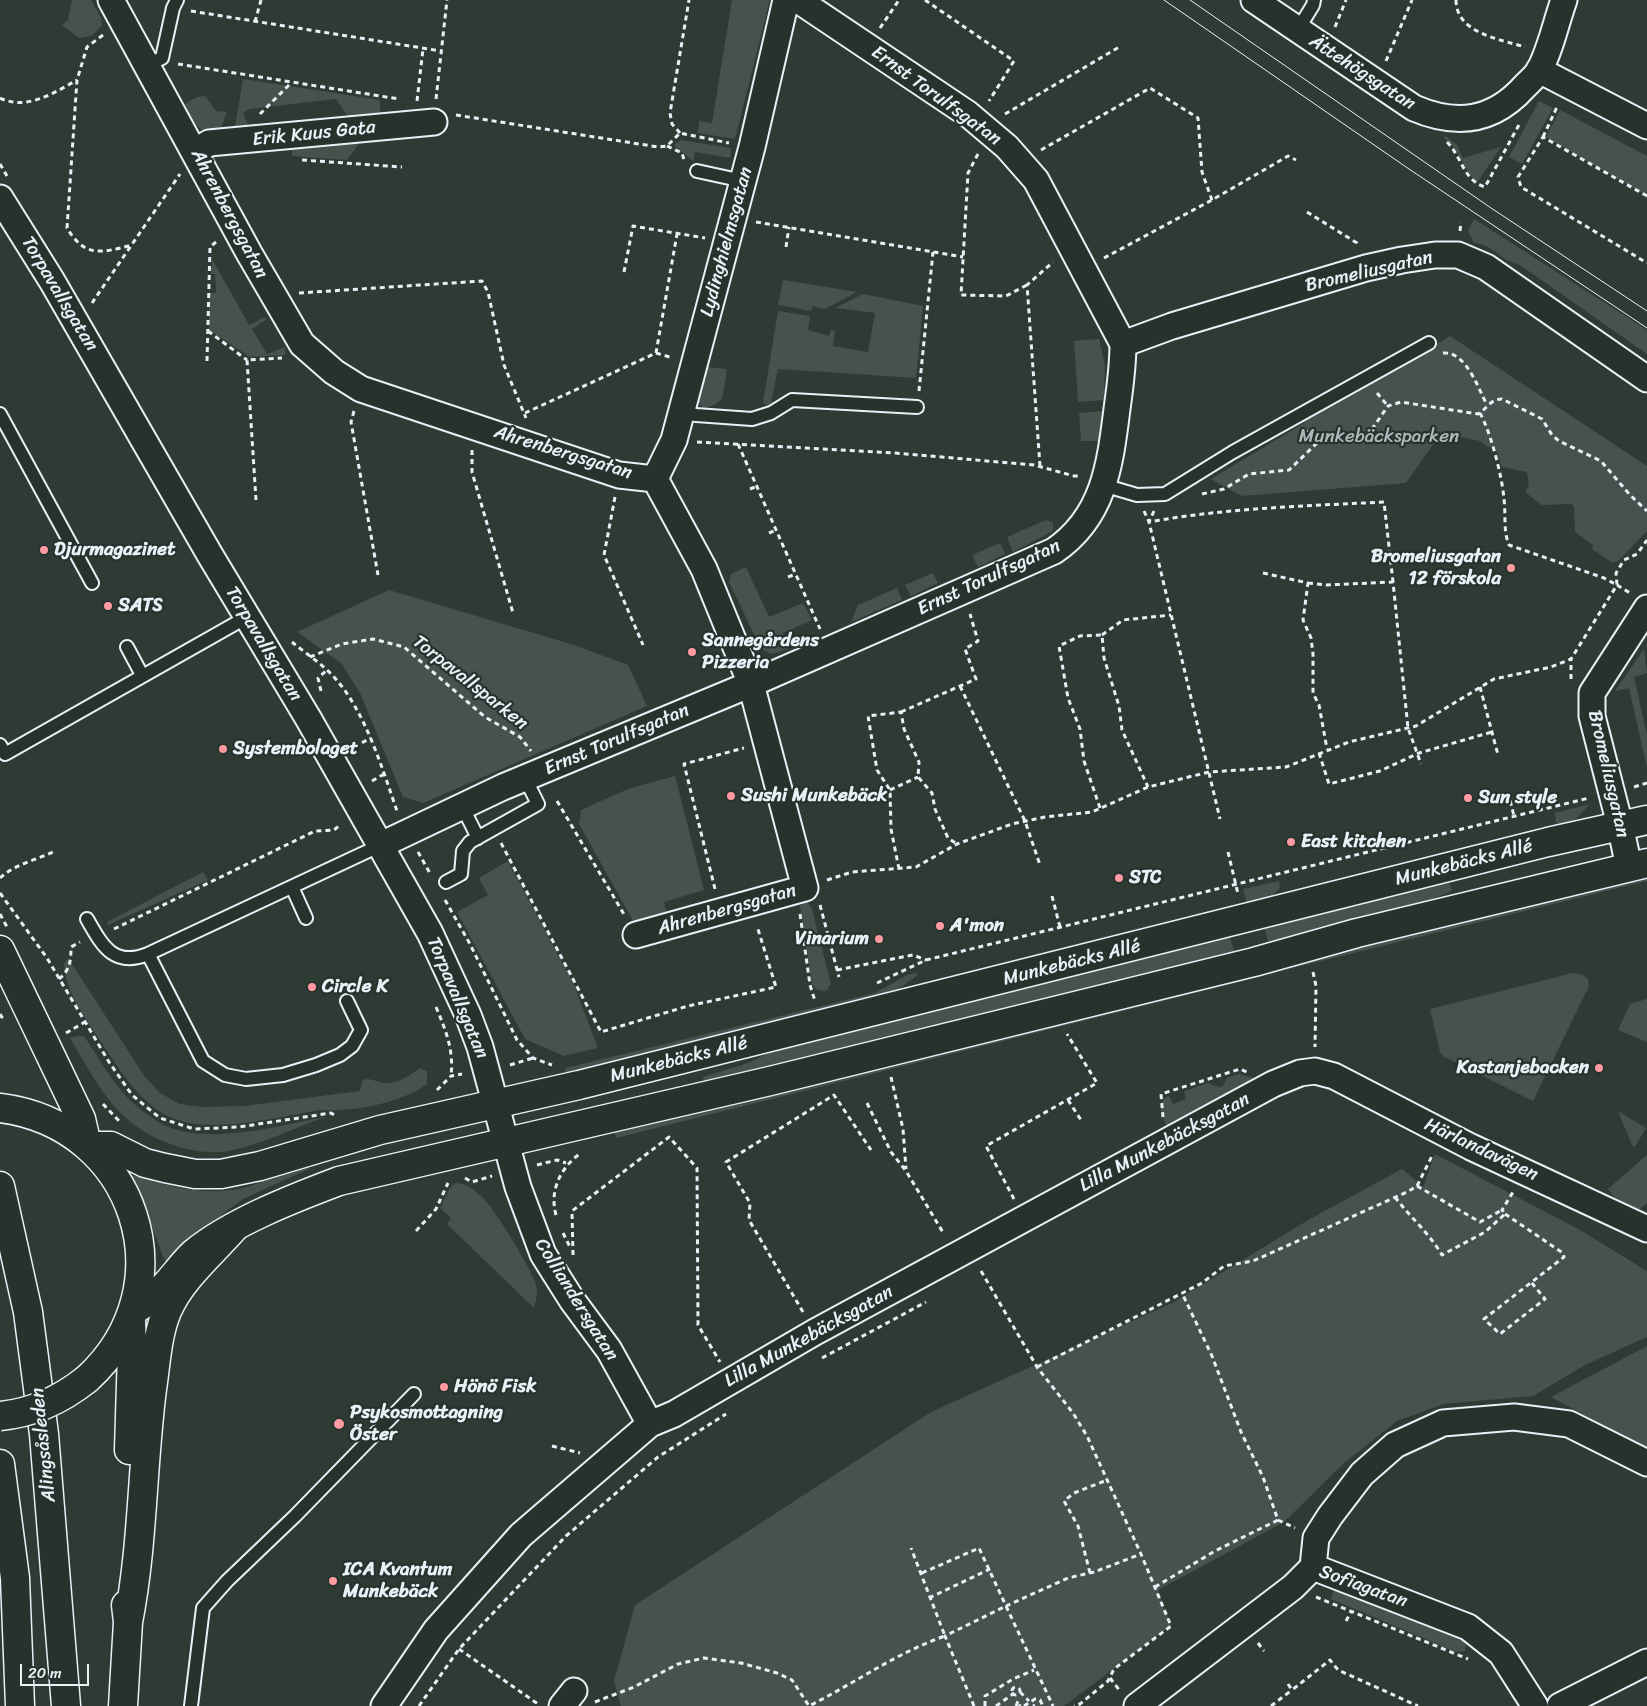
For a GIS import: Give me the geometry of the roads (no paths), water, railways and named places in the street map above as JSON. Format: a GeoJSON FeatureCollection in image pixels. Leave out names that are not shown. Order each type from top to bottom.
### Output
{"type":"FeatureCollection","features":[{"type":"Feature","properties":{"kind":"main road","name":"Munkebäcks Allé"},"geometry":{"type":"LineString","coordinates":[[88,1146],[110,1146],[145,1162],[195,1174],[220,1174],[260,1166],[370,1132],[496,1104],[921,1001],[1620,824],[1647,820]]}},
{"type":"Feature","properties":{"kind":"main road"},"geometry":{"type":"LineString","coordinates":[[0,1416],[21,1413],[50,1403],[87,1379],[110,1354],[132,1315],[157,1294],[193,1254],[233,1229],[293,1199],[339,1181],[770,1081],[1254,962],[1357,933],[1638,865]]}},
{"type":"Feature","properties":{"kind":"main road"},"geometry":{"type":"LineString","coordinates":[[0,950],[81,1119],[88,1146]]}},
{"type":"Feature","properties":{"kind":"main road"},"geometry":{"type":"LineString","coordinates":[[7,1108],[61,1126],[88,1146],[118,1181],[135,1222],[140,1266],[132,1315],[132,1361],[122,1579],[128,1622]]}},
{"type":"Feature","properties":{"kind":"main road","name":"Alingsåsleden"},"geometry":{"type":"LineString","coordinates":[[0,1186],[28,1312],[44,1434],[66,1706]]}},
{"type":"Feature","properties":{"kind":"main road"},"geometry":{"type":"LineString","coordinates":[[122,1706],[128,1622],[136,1580],[145,1454],[160,1332],[167,1311],[185,1282],[233,1229]]}},
{"type":"Feature","properties":{"kind":"main road"},"geometry":{"type":"LineString","coordinates":[[0,1464],[15,1578],[20,1706]]}},
{"type":"Feature","properties":{"kind":"street","name":"Lydinghielmsgatan"},"geometry":{"type":"LineString","coordinates":[[655,479],[674,440],[743,181],[786,0]]}},
{"type":"Feature","properties":{"kind":"street","name":"Ernst Torulfsgatan"},"geometry":{"type":"LineString","coordinates":[[382,845],[534,774],[751,684],[1054,551],[1072,539],[1084,523],[1095,480],[1112,447],[1123,363],[1123,344],[1036,180],[1008,147],[968,114],[798,0]]}},
{"type":"Feature","properties":{"kind":"street","name":"Ättehögsgatan"},"geometry":{"type":"LineString","coordinates":[[1254,0],[1297,31],[1414,108],[1433,116],[1451,119],[1480,116],[1512,101],[1540,70],[1564,0]]}},
{"type":"Feature","properties":{"kind":"street","name":"Ahrenbergsgatan"},"geometry":{"type":"LineString","coordinates":[[117,10],[154,62],[196,151],[234,224],[302,344],[334,372],[361,389],[513,438],[619,475],[655,479],[704,569],[751,684],[808,891],[750,904],[636,935]]}},
{"type":"Feature","properties":{"kind":"street"},"geometry":{"type":"LineString","coordinates":[[1540,70],[1647,126]]}},
{"type":"Feature","properties":{"kind":"street","name":"Erik Kuus Gata"},"geometry":{"type":"LineString","coordinates":[[196,151],[209,143],[286,136],[434,116]]}},
{"type":"Feature","properties":{"kind":"street","name":"Torpavallsgatan"},"geometry":{"type":"LineString","coordinates":[[0,198],[52,281],[382,845],[430,933],[468,1015],[487,1070],[496,1104]]}},
{"type":"Feature","properties":{"kind":"street","name":"Bromeliusgatan"},"geometry":{"type":"LineString","coordinates":[[1123,344],[1172,326],[1366,268],[1435,255],[1458,255],[1486,268],[1647,379]]}},
{"type":"Feature","properties":{"kind":"street","name":"Bromeliusgatan"},"geometry":{"type":"LineString","coordinates":[[1638,865],[1620,824],[1592,716],[1592,693],[1640,616]]}},
{"type":"Feature","properties":{"kind":"street","name":"Lilla Munkebäcksgatan"},"geometry":{"type":"LineString","coordinates":[[384,1706],[436,1630],[521,1535],[650,1424],[674,1414],[729,1380],[815,1332],[1272,1084],[1314,1071]]}},
{"type":"Feature","properties":{"kind":"street","name":"Härlandavägen"},"geometry":{"type":"LineString","coordinates":[[1314,1071],[1334,1076],[1471,1147],[1527,1171],[1647,1229]]}},
{"type":"Feature","properties":{"kind":"street"},"geometry":{"type":"LineString","coordinates":[[496,1104],[506,1142]]}},
{"type":"Feature","properties":{"kind":"street","name":"Colliandersgatan"},"geometry":{"type":"LineString","coordinates":[[506,1142],[518,1187],[543,1254],[572,1300],[609,1350],[650,1424]]}},
{"type":"Feature","properties":{"kind":"street"},"geometry":{"type":"LineString","coordinates":[[1313,1566],[1316,1538],[1362,1474],[1395,1445],[1443,1423],[1514,1417],[1568,1424],[1647,1462]]}},
{"type":"Feature","properties":{"kind":"street","name":"Sofiagatan"},"geometry":{"type":"LineString","coordinates":[[1137,1706],[1293,1587],[1313,1566],[1468,1627],[1501,1653],[1535,1706]]}},
{"type":"Feature","properties":{"kind":"street"},"geometry":{"type":"LineString","coordinates":[[1560,1706],[1647,1662]]}},
{"type":"Feature","properties":{"kind":"lane"},"geometry":{"type":"LineString","coordinates":[[1297,31],[1313,5],[1314,0]]}},
{"type":"Feature","properties":{"kind":"lane"},"geometry":{"type":"LineString","coordinates":[[154,62],[175,4]]}},
{"type":"Feature","properties":{"kind":"lane"},"geometry":{"type":"LineString","coordinates":[[697,171],[743,181]]}},
{"type":"Feature","properties":{"kind":"lane"},"geometry":{"type":"LineString","coordinates":[[1095,480],[1137,494],[1166,494],[1234,452],[1427,344]]}},
{"type":"Feature","properties":{"kind":"lane"},"geometry":{"type":"LineString","coordinates":[[681,412],[696,416],[752,419],[772,413],[792,400],[917,407]]}},
{"type":"Feature","properties":{"kind":"lane"},"geometry":{"type":"LineString","coordinates":[[0,414],[92,583]]}},
{"type":"Feature","properties":{"kind":"lane"},"geometry":{"type":"LineString","coordinates":[[0,745],[5,754],[247,617]]}},
{"type":"Feature","properties":{"kind":"lane"},"geometry":{"type":"LineString","coordinates":[[127,647],[142,675]]}},
{"type":"Feature","properties":{"kind":"lane"},"geometry":{"type":"LineString","coordinates":[[444,888],[461,874],[463,851],[470,842],[495,830],[538,804],[534,774]]}},
{"type":"Feature","properties":{"kind":"lane"},"geometry":{"type":"LineString","coordinates":[[462,806],[478,838]]}},
{"type":"Feature","properties":{"kind":"lane"},"geometry":{"type":"LineString","coordinates":[[87,919],[103,948],[119,957],[142,957],[382,845]]}},
{"type":"Feature","properties":{"kind":"lane"},"geometry":{"type":"LineString","coordinates":[[292,887],[306,918]]}},
{"type":"Feature","properties":{"kind":"lane"},"geometry":{"type":"LineString","coordinates":[[148,954],[203,1061],[226,1075],[246,1079],[283,1075],[340,1055],[352,1046],[361,1030],[346,1001]]}},
{"type":"Feature","properties":{"kind":"lane"},"geometry":{"type":"LineString","coordinates":[[191,1706],[203,1608],[227,1580],[295,1516],[414,1394]]}},
{"type":"Feature","properties":{"kind":"tram line"},"geometry":{"type":"LineString","coordinates":[[1164,0],[1409,169],[1647,328]]}},
{"type":"Feature","properties":{"kind":"tram line"},"geometry":{"type":"LineString","coordinates":[[1190,0],[1491,208],[1647,311]]}},
{"type":"Feature","properties":{"kind":"place","name":"Djurmagazinet"},"geometry":{"type":"Point","coordinates":[44,550]}},
{"type":"Feature","properties":{"kind":"place","name":"Bromeliusgatan 12 förskola"},"geometry":{"type":"Point","coordinates":[1511,568]}},
{"type":"Feature","properties":{"kind":"place","name":"SATS"},"geometry":{"type":"Point","coordinates":[108,606]}},
{"type":"Feature","properties":{"kind":"place","name":"Sannegårdens Pizzeria"},"geometry":{"type":"Point","coordinates":[692,652]}},
{"type":"Feature","properties":{"kind":"place","name":"Systembolaget"},"geometry":{"type":"Point","coordinates":[223,749]}},
{"type":"Feature","properties":{"kind":"place","name":"Sushi Munkebäck"},"geometry":{"type":"Point","coordinates":[731,796]}},
{"type":"Feature","properties":{"kind":"place","name":"Sun style"},"geometry":{"type":"Point","coordinates":[1468,798]}},
{"type":"Feature","properties":{"kind":"place","name":"East kitchen"},"geometry":{"type":"Point","coordinates":[1291,842]}},
{"type":"Feature","properties":{"kind":"place","name":"STC"},"geometry":{"type":"Point","coordinates":[1119,878]}},
{"type":"Feature","properties":{"kind":"place","name":"A'mon"},"geometry":{"type":"Point","coordinates":[940,926]}},
{"type":"Feature","properties":{"kind":"place","name":"Vinarium"},"geometry":{"type":"Point","coordinates":[879,939]}},
{"type":"Feature","properties":{"kind":"place","name":"Circle K"},"geometry":{"type":"Point","coordinates":[312,987]}},
{"type":"Feature","properties":{"kind":"place","name":"Kastanjebacken"},"geometry":{"type":"Point","coordinates":[1599,1068]}},
{"type":"Feature","properties":{"kind":"place","name":"Hönö Fisk"},"geometry":{"type":"Point","coordinates":[444,1387]}},
{"type":"Feature","properties":{"kind":"place","name":"Psykosmottagning Öster"},"geometry":{"type":"Point","coordinates":[339,1424]}},
{"type":"Feature","properties":{"kind":"place","name":"ICA Kvantum Munkebäck"},"geometry":{"type":"Point","coordinates":[333,1581]}},
{"type":"Feature","properties":{"kind":"park label","name":"Munkebäcksparken"},"geometry":{"type":"Point","coordinates":[1379,437]}}]}
